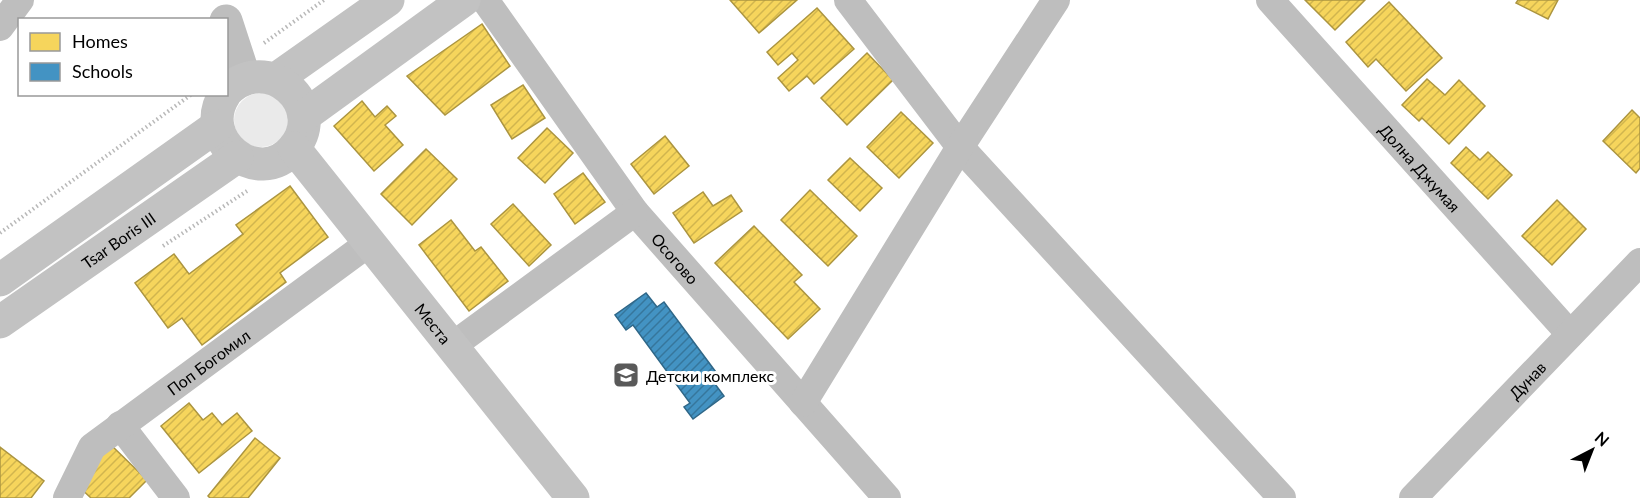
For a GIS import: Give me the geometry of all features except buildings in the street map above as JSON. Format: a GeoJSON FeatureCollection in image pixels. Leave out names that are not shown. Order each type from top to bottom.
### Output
{"type":"FeatureCollection","features":[{"type":"Feature","properties":{"kind":"main road"},"geometry":{"type":"LineString","coordinates":[[242,81],[295,94],[304,116],[302,133],[294,148],[279,160],[267,164],[249,162],[237,157],[223,144],[217,126],[218,110],[242,81],[388,0]]}},
{"type":"Feature","properties":{"kind":"main road"},"geometry":{"type":"LineString","coordinates":[[304,116],[464,0]]}},
{"type":"Feature","properties":{"kind":"main road"},"geometry":{"type":"LineString","coordinates":[[0,280],[217,126]]}},
{"type":"Feature","properties":{"kind":"main road","name":"Места"},"geometry":{"type":"LineString","coordinates":[[294,148],[573,498]]}},
{"type":"Feature","properties":{"kind":"main road","name":"Tsar Boris III"},"geometry":{"type":"LineString","coordinates":[[0,322],[237,157]]}},
{"type":"Feature","properties":{"kind":"street"},"geometry":{"type":"LineString","coordinates":[[0,27],[20,0]]}},
{"type":"Feature","properties":{"kind":"street"},"geometry":{"type":"LineString","coordinates":[[220,0],[225,18]]}},
{"type":"Feature","properties":{"kind":"street","name":"Осогово"},"geometry":{"type":"LineString","coordinates":[[485,0],[635,212],[887,498]]}},
{"type":"Feature","properties":{"kind":"street"},"geometry":{"type":"LineString","coordinates":[[848,0],[960,147],[1282,498]]}},
{"type":"Feature","properties":{"kind":"street"},"geometry":{"type":"LineString","coordinates":[[803,403],[960,147],[1056,0]]}},
{"type":"Feature","properties":{"kind":"street","name":"Долна Джумая"},"geometry":{"type":"LineString","coordinates":[[1270,0],[1570,334]]}},
{"type":"Feature","properties":{"kind":"street"},"geometry":{"type":"LineString","coordinates":[[228,28],[242,81]]}},
{"type":"Feature","properties":{"kind":"street"},"geometry":{"type":"LineString","coordinates":[[452,346],[635,212]]}},
{"type":"Feature","properties":{"kind":"street","name":"Поп Богомил"},"geometry":{"type":"LineString","coordinates":[[67,498],[92,447],[120,424],[369,243]]}},
{"type":"Feature","properties":{"kind":"street","name":"Дунав"},"geometry":{"type":"LineString","coordinates":[[1413,498],[1640,262]]}},
{"type":"Feature","properties":{"kind":"street"},"geometry":{"type":"LineString","coordinates":[[120,424],[176,498]]}},
{"type":"Feature","properties":{"kind":"path"},"geometry":{"type":"LineString","coordinates":[[242,81],[324,0]]}},
{"type":"Feature","properties":{"kind":"path"},"geometry":{"type":"LineString","coordinates":[[0,233],[189,96]]}},
{"type":"Feature","properties":{"kind":"shaded area"},"geometry":{"type":"Polygon","coordinates":[[[256,93],[266,93],[276,97],[284,105],[288,120],[284,135],[276,143],[266,147],[256,147],[246,143],[238,135],[234,125],[234,115],[238,105],[246,97],[256,93]]]}},
{"type":"Feature","properties":{"kind":"place","name":"Детски комплекс"},"geometry":{"type":"Point","coordinates":[626,375]}}]}
